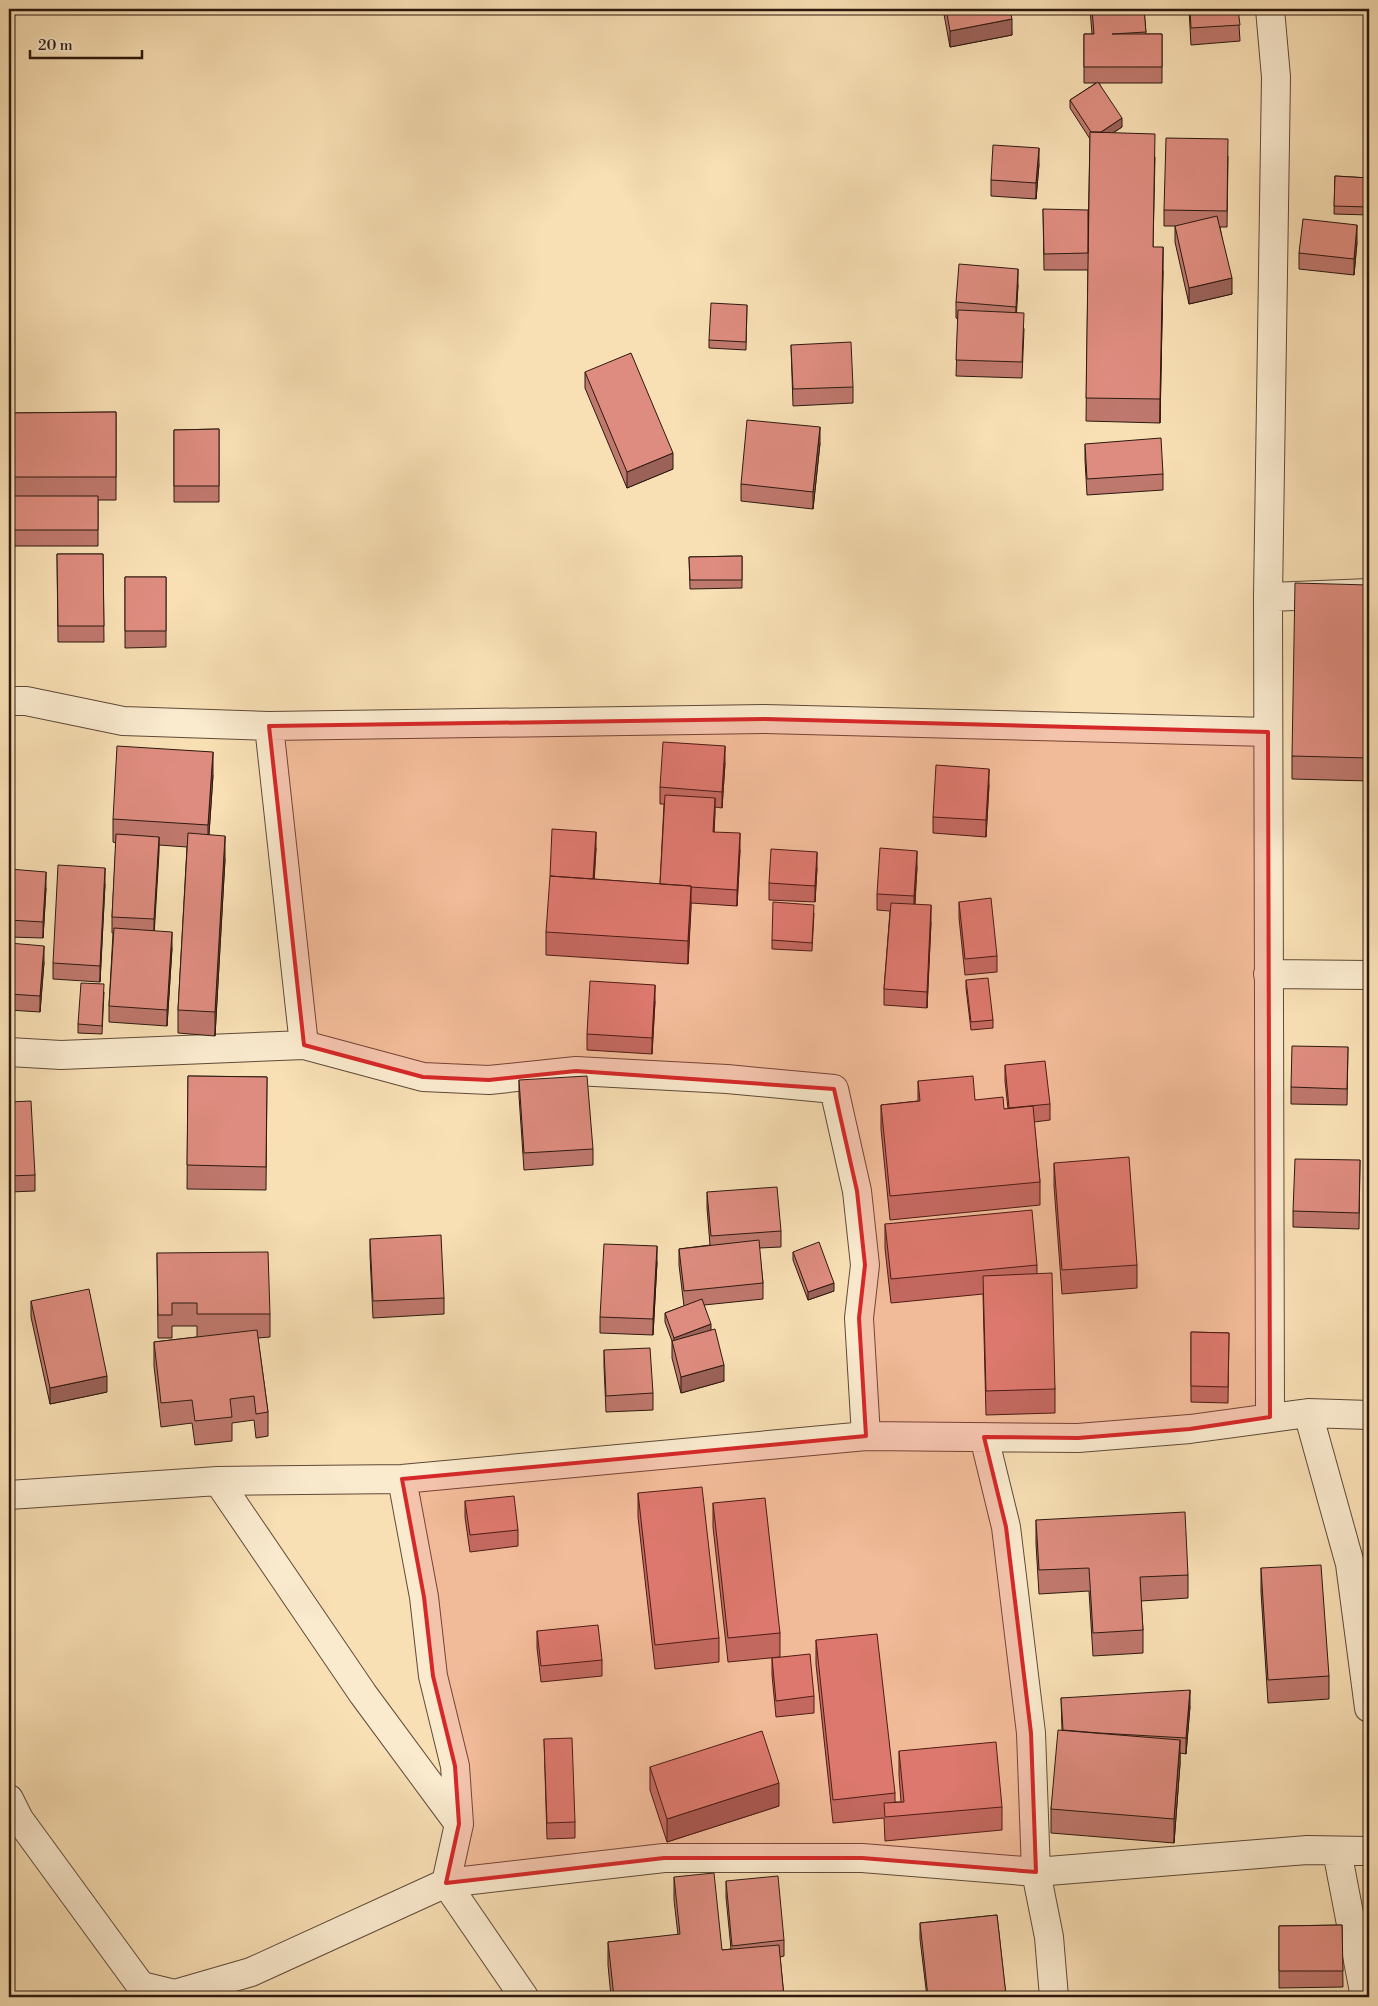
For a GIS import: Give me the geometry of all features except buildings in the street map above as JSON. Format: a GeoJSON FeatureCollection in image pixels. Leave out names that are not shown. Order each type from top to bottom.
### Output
{"type":"FeatureCollection","features":[{"type":"Feature","properties":{"kind":"street"},"geometry":{"type":"LineString","coordinates":[[1270,9],[1276,78],[1268,597],[1270,1417]]}},
{"type":"Feature","properties":{"kind":"street"},"geometry":{"type":"LineString","coordinates":[[1268,597],[1369,593]]}},
{"type":"Feature","properties":{"kind":"street"},"geometry":{"type":"LineString","coordinates":[[9,701],[26,701],[123,721],[269,726],[765,719],[1268,732]]}},
{"type":"Feature","properties":{"kind":"street"},"geometry":{"type":"LineString","coordinates":[[269,726],[304,1045]]}},
{"type":"Feature","properties":{"kind":"street"},"geometry":{"type":"LineString","coordinates":[[1268,974],[1369,975]]}},
{"type":"Feature","properties":{"kind":"street"},"geometry":{"type":"LineString","coordinates":[[9,1052],[61,1055],[304,1045],[423,1077],[488,1080],[576,1071],[727,1079],[834,1089],[857,1190],[865,1265],[859,1318],[866,1436]]}},
{"type":"Feature","properties":{"kind":"street"},"geometry":{"type":"LineString","coordinates":[[1308,1414],[1350,1564],[1369,1708]]}},
{"type":"Feature","properties":{"kind":"street"},"geometry":{"type":"LineString","coordinates":[[9,1495],[218,1481],[402,1479],[866,1436],[1087,1437],[1190,1429],[1270,1417],[1308,1414],[1369,1415]]}},
{"type":"Feature","properties":{"kind":"street"},"geometry":{"type":"LineString","coordinates":[[984,1437],[1006,1527],[1031,1733],[1036,1872],[1049,1937],[1054,1997]]}},
{"type":"Feature","properties":{"kind":"street"},"geometry":{"type":"LineString","coordinates":[[402,1479],[424,1597],[433,1676],[455,1766],[459,1824],[446,1883],[524,1997]]}},
{"type":"Feature","properties":{"kind":"street"},"geometry":{"type":"LineString","coordinates":[[218,1481],[363,1694],[459,1824]]}},
{"type":"Feature","properties":{"kind":"street"},"geometry":{"type":"LineString","coordinates":[[9,1799],[19,1819],[145,1992],[175,1994],[251,1972],[446,1883],[664,1858],[862,1858],[1036,1872],[1279,1851],[1369,1851]]}},
{"type":"Feature","properties":{"kind":"street"},"geometry":{"type":"LineString","coordinates":[[1337,1851],[1365,1997]]}},
{"type":"Feature","properties":{"kind":"highlighted area"},"geometry":{"type":"Polygon","coordinates":[[[765,719],[1268,732],[1270,1417],[1190,1429],[1078,1438],[984,1437],[1006,1527],[1031,1733],[1036,1872],[862,1858],[664,1858],[446,1883],[459,1824],[455,1766],[433,1676],[424,1597],[402,1479],[866,1436],[859,1318],[865,1265],[857,1191],[834,1089],[576,1071],[489,1080],[423,1077],[304,1045],[269,726],[765,719]]]}}]}
